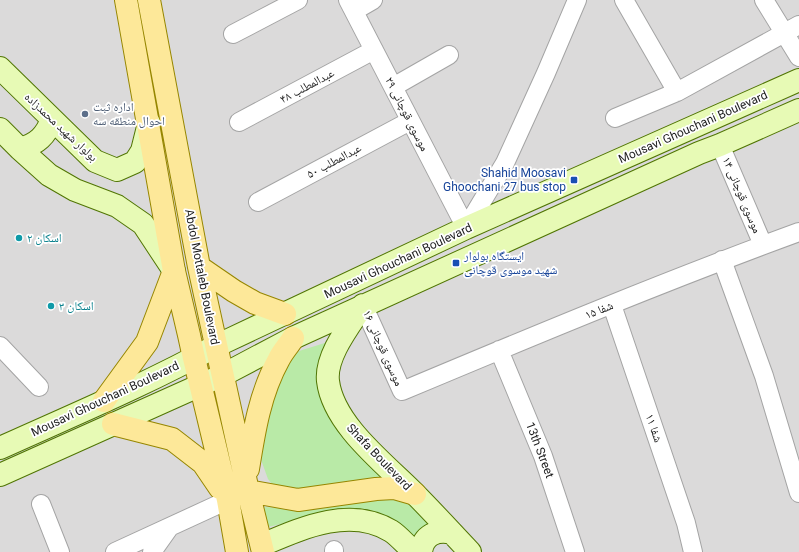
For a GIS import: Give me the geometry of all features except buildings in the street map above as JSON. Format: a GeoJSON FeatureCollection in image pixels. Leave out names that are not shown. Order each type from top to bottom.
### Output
{"type":"FeatureCollection","features":[{"type":"Feature","properties":{"kind":"main road","name":"Abdol Mottaleb Boulevard"},"geometry":{"type":"LineString","coordinates":[[126,0],[174,271],[228,500],[237,552]]}},
{"type":"Feature","properties":{"kind":"main road","name":"Abdol Mottaleb Boulevard"},"geometry":{"type":"LineString","coordinates":[[150,0],[199,267],[262,549]]}},
{"type":"Feature","properties":{"kind":"main road"},"geometry":{"type":"LineString","coordinates":[[199,267],[234,291],[255,303],[285,314]]}},
{"type":"Feature","properties":{"kind":"main road"},"geometry":{"type":"LineString","coordinates":[[104,401],[147,342],[174,271]]}},
{"type":"Feature","properties":{"kind":"main road"},"geometry":{"type":"LineString","coordinates":[[293,338],[280,358],[266,388],[254,429],[247,487],[298,500],[376,489],[394,488],[415,494]]}},
{"type":"Feature","properties":{"kind":"main road"},"geometry":{"type":"LineString","coordinates":[[113,424],[172,439],[203,462],[228,500]]}},
{"type":"Feature","properties":{"kind":"street"},"geometry":{"type":"LineString","coordinates":[[233,34],[298,0]]}},
{"type":"Feature","properties":{"kind":"street"},"geometry":{"type":"LineString","coordinates":[[351,6],[373,0]]}},
{"type":"Feature","properties":{"kind":"street"},"geometry":{"type":"LineString","coordinates":[[466,228],[504,163],[546,73],[577,0]]}},
{"type":"Feature","properties":{"kind":"street"},"geometry":{"type":"LineString","coordinates":[[624,0],[678,92]]}},
{"type":"Feature","properties":{"kind":"street"},"geometry":{"type":"LineString","coordinates":[[764,0],[791,29],[799,57]]}},
{"type":"Feature","properties":{"kind":"street","name":"موسوی قوچانی ۲۹"},"geometry":{"type":"LineString","coordinates":[[351,6],[466,228]]}},
{"type":"Feature","properties":{"kind":"street"},"geometry":{"type":"LineString","coordinates":[[615,118],[678,92],[791,29]]}},
{"type":"Feature","properties":{"kind":"street","name":"عبدالمطلب ۴۸"},"geometry":{"type":"LineString","coordinates":[[240,122],[374,50]]}},
{"type":"Feature","properties":{"kind":"street"},"geometry":{"type":"LineString","coordinates":[[393,87],[449,55]]}},
{"type":"Feature","properties":{"kind":"street","name":"بولوار شهید محمدزاده"},"geometry":{"type":"LineString","coordinates":[[0,68],[95,161],[117,170],[135,162],[142,151],[149,123]]}},
{"type":"Feature","properties":{"kind":"street","name":"Mousavi Ghouchani Boulevard"},"geometry":{"type":"LineString","coordinates":[[0,448],[104,401],[216,346],[466,228],[799,80]]}},
{"type":"Feature","properties":{"kind":"street","name":"Mousavi Ghouchani Boulevard"},"geometry":{"type":"LineString","coordinates":[[0,474],[223,375],[293,338],[363,305],[699,153],[799,110]]}},
{"type":"Feature","properties":{"kind":"street"},"geometry":{"type":"LineString","coordinates":[[20,149],[33,144],[44,136],[52,119]]}},
{"type":"Feature","properties":{"kind":"street","name":"عبدالمطلب ۵۰"},"geometry":{"type":"LineString","coordinates":[[258,202],[410,121]]}},
{"type":"Feature","properties":{"kind":"street"},"geometry":{"type":"LineString","coordinates":[[0,129],[20,149],[49,174],[75,190],[118,206],[143,224],[174,271]]}},
{"type":"Feature","properties":{"kind":"street"},"geometry":{"type":"LineString","coordinates":[[689,129],[699,153]]}},
{"type":"Feature","properties":{"kind":"street","name":"موسوی قوچانی ۱۴"},"geometry":{"type":"LineString","coordinates":[[720,145],[763,245]]}},
{"type":"Feature","properties":{"kind":"street","name":"شفا ۱۵"},"geometry":{"type":"LineString","coordinates":[[402,391],[722,260],[799,232]]}},
{"type":"Feature","properties":{"kind":"street"},"geometry":{"type":"LineString","coordinates":[[722,260],[764,376],[799,493]]}},
{"type":"Feature","properties":{"kind":"street","name":"موسوی قوچانی ۱۶"},"geometry":{"type":"LineString","coordinates":[[363,305],[402,391]]}},
{"type":"Feature","properties":{"kind":"street","name":"Shafa Boulevard"},"geometry":{"type":"LineString","coordinates":[[363,305],[332,355],[328,380],[334,404],[352,432],[415,494],[470,552]]}},
{"type":"Feature","properties":{"kind":"street","name":"شفا ۱۱"},"geometry":{"type":"LineString","coordinates":[[612,305],[686,523],[693,552]]}},
{"type":"Feature","properties":{"kind":"street"},"geometry":{"type":"LineString","coordinates":[[0,346],[39,387]]}},
{"type":"Feature","properties":{"kind":"street","name":"13th Street"},"geometry":{"type":"LineString","coordinates":[[499,350],[543,456],[575,552]]}},
{"type":"Feature","properties":{"kind":"street"},"geometry":{"type":"LineString","coordinates":[[115,552],[228,500]]}},
{"type":"Feature","properties":{"kind":"street"},"geometry":{"type":"LineString","coordinates":[[41,504],[60,552]]}},
{"type":"Feature","properties":{"kind":"street"},"geometry":{"type":"LineString","coordinates":[[262,549],[302,528],[345,519],[369,522],[392,532],[414,552]]}},
{"type":"Feature","properties":{"kind":"street"},"geometry":{"type":"LineString","coordinates":[[152,552],[170,527]]}},
{"type":"Feature","properties":{"kind":"street"},"geometry":{"type":"LineString","coordinates":[[421,552],[423,542],[428,536],[436,532],[444,531],[452,533]]}},
{"type":"Feature","properties":{"kind":"shaded area"},"geometry":{"type":"Polygon","coordinates":[[[0,0],[799,0],[799,552],[0,552],[0,0]]]}},
{"type":"Feature","properties":{"kind":"green space"},"geometry":{"type":"Polygon","coordinates":[[[328,342],[321,367],[319,382],[320,395],[325,408],[333,421],[353,445],[385,476],[370,483],[294,493],[275,488],[268,479],[260,457],[258,445],[287,362],[299,351],[328,342]]]}},
{"type":"Feature","properties":{"kind":"green space"},"geometry":{"type":"Polygon","coordinates":[[[388,499],[405,501],[417,509],[432,525],[417,543],[404,531],[294,521],[268,527],[264,507],[304,509],[388,499]]]}},
{"type":"Feature","properties":{"kind":"place","name":"اداره ثبت احوال منطقه سه"},"geometry":{"type":"Point","coordinates":[85,114]}},
{"type":"Feature","properties":{"kind":"place","name":"Shahid Moosavi Ghoochani 27 bus stop"},"geometry":{"type":"Point","coordinates":[574,180]}},
{"type":"Feature","properties":{"kind":"place","name":"اسکان ۲"},"geometry":{"type":"Point","coordinates":[19,238]}},
{"type":"Feature","properties":{"kind":"place","name":"ایستگاه بولوار شهید موسوی قوچانی"},"geometry":{"type":"Point","coordinates":[456,263]}},
{"type":"Feature","properties":{"kind":"place","name":"اسکان ۳"},"geometry":{"type":"Point","coordinates":[51,306]}}]}
